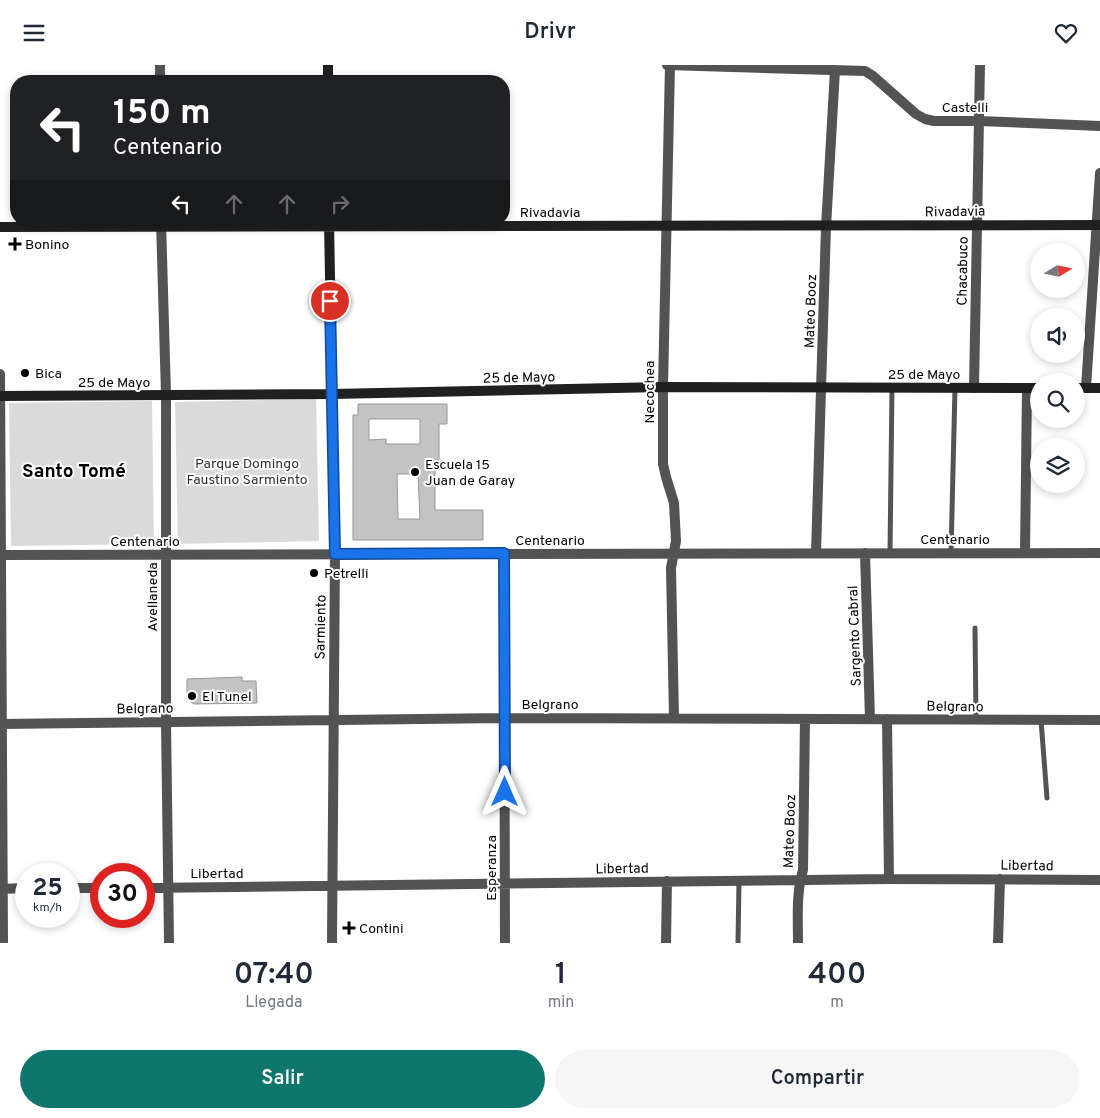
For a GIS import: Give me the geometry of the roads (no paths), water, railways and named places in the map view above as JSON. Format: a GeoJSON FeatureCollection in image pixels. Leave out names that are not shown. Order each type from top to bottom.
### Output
{"type":"FeatureCollection","features":[{"type":"Feature","properties":{"kind":"main road","name":"Rivadavia"},"geometry":{"type":"LineString","coordinates":[[510,225],[826,227],[977,224],[1098,225]]}},
{"type":"Feature","properties":{"kind":"main road","name":"Sarmiento"},"geometry":{"type":"LineString","coordinates":[[329,227],[332,394]]}},
{"type":"Feature","properties":{"kind":"main road","name":"25 de Mayo"},"geometry":{"type":"LineString","coordinates":[[0,396],[332,394],[663,387],[1027,388]]}},
{"type":"Feature","properties":{"kind":"main road"},"geometry":{"type":"LineString","coordinates":[[1085,388],[1100,388]]}},
{"type":"Feature","properties":{"kind":"street","name":"Castelli"},"geometry":{"type":"LineString","coordinates":[[669,65],[835,70],[854,67],[873,76],[916,114],[925,119],[934,121],[1100,125]]}},
{"type":"Feature","properties":{"kind":"street","name":"Necochea"},"geometry":{"type":"LineString","coordinates":[[669,65],[663,464],[674,503],[676,541],[671,568],[674,718]]}},
{"type":"Feature","properties":{"kind":"street","name":"Chacabuco"},"geometry":{"type":"LineString","coordinates":[[974,388],[980,65]]}},
{"type":"Feature","properties":{"kind":"street","name":"Mateo Booz"},"geometry":{"type":"LineString","coordinates":[[816,553],[826,227],[835,70]]}},
{"type":"Feature","properties":{"kind":"street"},"geometry":{"type":"LineString","coordinates":[[1083,373],[1098,225],[1100,173]]}},
{"type":"Feature","properties":{"kind":"street","name":"Avellaneda"},"geometry":{"type":"LineString","coordinates":[[161,227],[166,395],[165,555],[169,943]]}},
{"type":"Feature","properties":{"kind":"street"},"geometry":{"type":"LineString","coordinates":[[0,374],[1,889],[3,943]]}},
{"type":"Feature","properties":{"kind":"street"},"geometry":{"type":"LineString","coordinates":[[1025,553],[1027,388]]}},
{"type":"Feature","properties":{"kind":"street","name":"Sarmiento"},"geometry":{"type":"LineString","coordinates":[[332,394],[335,554],[332,943]]}},
{"type":"Feature","properties":{"kind":"street","name":"Esperanza"},"geometry":{"type":"LineString","coordinates":[[504,553],[505,943]]}},
{"type":"Feature","properties":{"kind":"street","name":"Sargento Cabral"},"geometry":{"type":"LineString","coordinates":[[865,553],[870,719]]}},
{"type":"Feature","properties":{"kind":"street","name":"Centenario"},"geometry":{"type":"LineString","coordinates":[[0,555],[1100,553]]}},
{"type":"Feature","properties":{"kind":"street","name":"Belgrano"},"geometry":{"type":"LineString","coordinates":[[1,724],[504,718],[1100,721]]}},
{"type":"Feature","properties":{"kind":"street","name":"Mateo Booz"},"geometry":{"type":"LineString","coordinates":[[798,943],[800,880],[803,870],[804,719]]}},
{"type":"Feature","properties":{"kind":"street"},"geometry":{"type":"LineString","coordinates":[[887,719],[889,879]]}},
{"type":"Feature","properties":{"kind":"street","name":"Libertad"},"geometry":{"type":"LineString","coordinates":[[155,888],[889,879],[1100,880]]}},
{"type":"Feature","properties":{"kind":"street"},"geometry":{"type":"LineString","coordinates":[[998,943],[1000,879]]}},
{"type":"Feature","properties":{"kind":"street"},"geometry":{"type":"LineString","coordinates":[[666,943],[667,881]]}},
{"type":"Feature","properties":{"kind":"street"},"geometry":{"type":"LineString","coordinates":[[1,889],[15,888]]}},
{"type":"Feature","properties":{"kind":"lane"},"geometry":{"type":"LineString","coordinates":[[890,553],[892,387]]}},
{"type":"Feature","properties":{"kind":"lane"},"geometry":{"type":"LineString","coordinates":[[951,553],[955,388]]}},
{"type":"Feature","properties":{"kind":"lane"},"geometry":{"type":"LineString","coordinates":[[975,628],[976,720]]}},
{"type":"Feature","properties":{"kind":"lane"},"geometry":{"type":"LineString","coordinates":[[1041,720],[1047,798]]}},
{"type":"Feature","properties":{"kind":"lane"},"geometry":{"type":"LineString","coordinates":[[738,943],[739,881]]}},
{"type":"Feature","properties":{"kind":"place","name":"Bonino"},"geometry":{"type":"Point","coordinates":[15,244]}},
{"type":"Feature","properties":{"kind":"place","name":"Bica"},"geometry":{"type":"Point","coordinates":[25,373]}},
{"type":"Feature","properties":{"kind":"place","name":"Escuela 15 Juan de Garay"},"geometry":{"type":"Point","coordinates":[415,472]}},
{"type":"Feature","properties":{"kind":"place","name":"Petrelli"},"geometry":{"type":"Point","coordinates":[314,573]}},
{"type":"Feature","properties":{"kind":"place","name":"El Tunel"},"geometry":{"type":"Point","coordinates":[192,696]}},
{"type":"Feature","properties":{"kind":"place","name":"Contini"},"geometry":{"type":"Point","coordinates":[349,928]}},
{"type":"Feature","properties":{"kind":"district","name":"Santo Tomé"},"geometry":{"type":"Point","coordinates":[74,470]}},
{"type":"Feature","properties":{"kind":"park label","name":"Parque Domingo Faustino Sarmiento"},"geometry":{"type":"Point","coordinates":[247,471]}}]}
